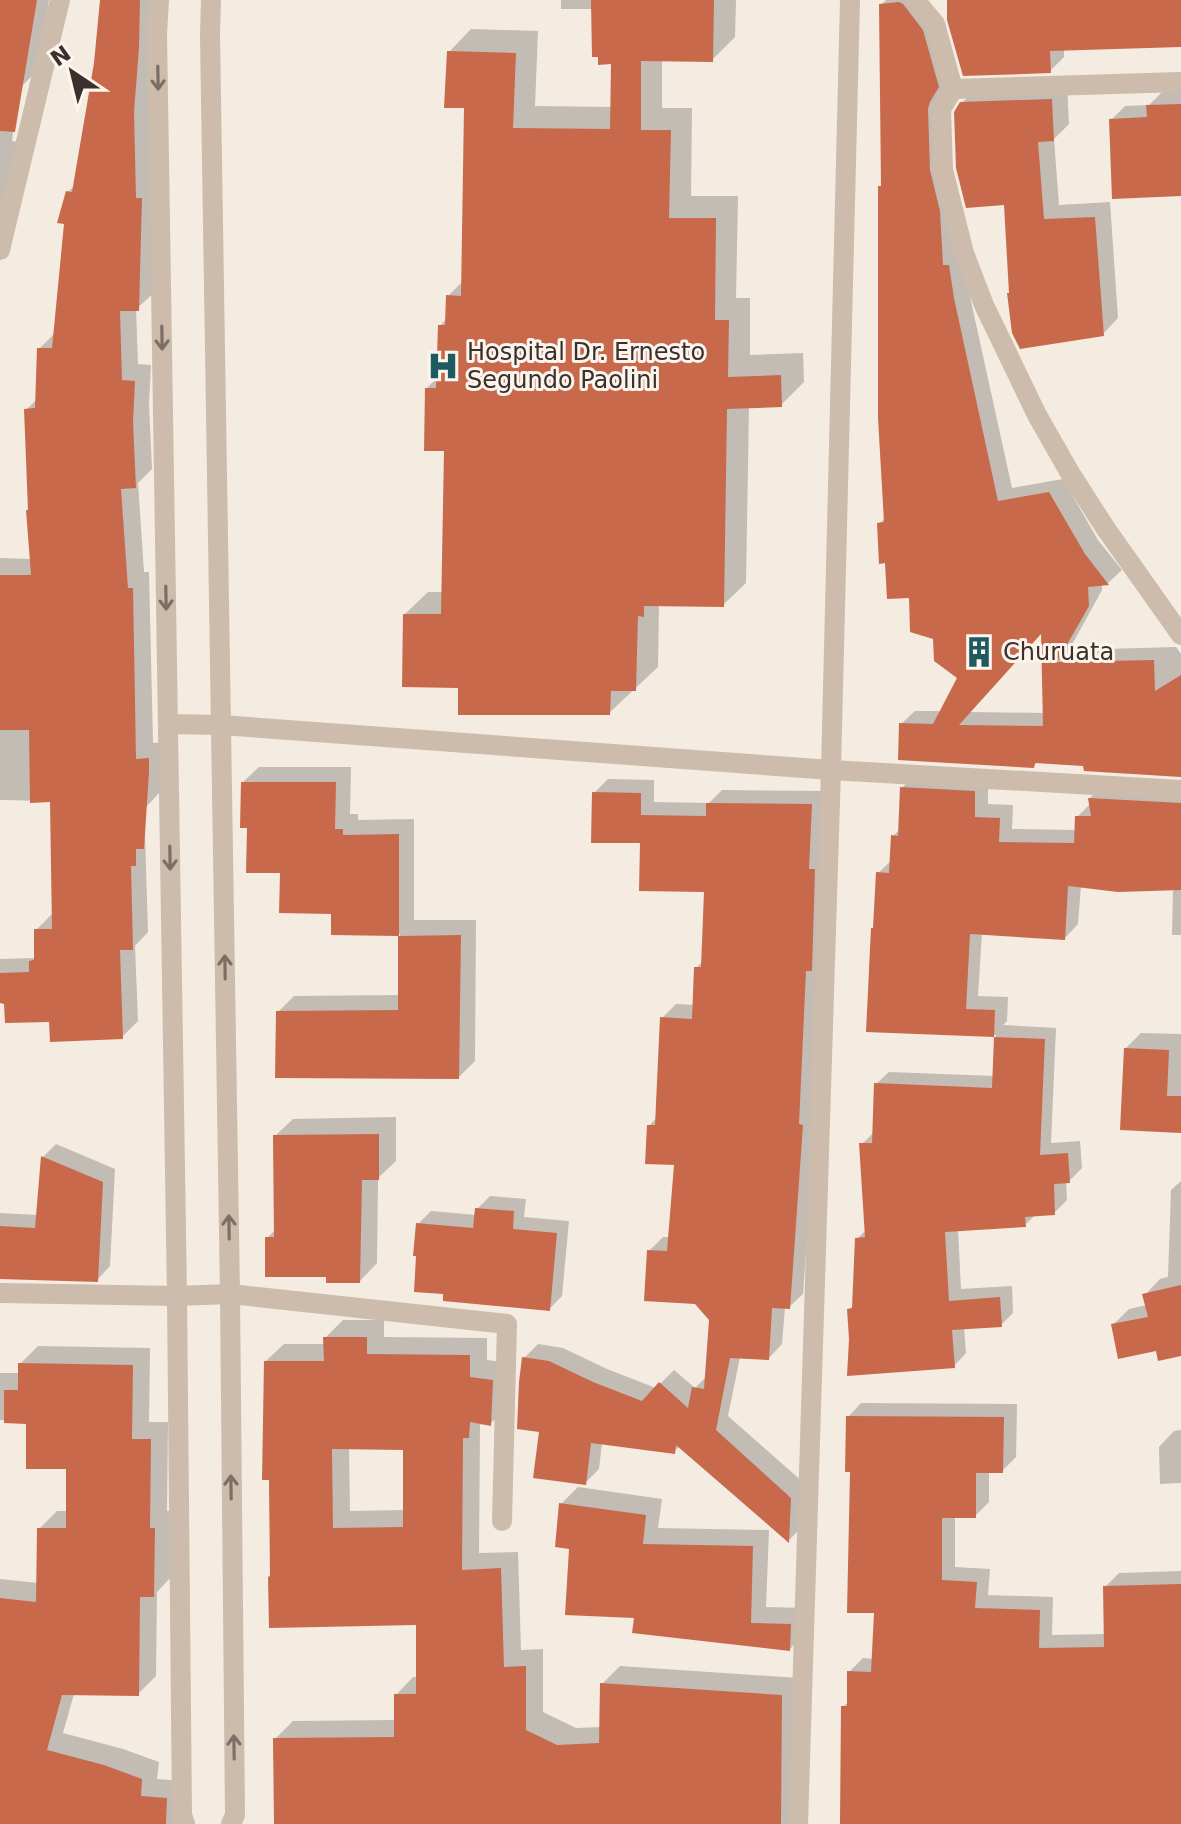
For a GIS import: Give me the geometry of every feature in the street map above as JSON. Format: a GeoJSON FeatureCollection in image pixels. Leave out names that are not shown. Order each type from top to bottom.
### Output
{"type":"FeatureCollection","features":[{"type":"Feature","properties":{"kind":"street"},"geometry":{"type":"LineString","coordinates":[[0,250],[60,0]]}},
{"type":"Feature","properties":{"kind":"street"},"geometry":{"type":"LineString","coordinates":[[159,0],[157,34],[182,1815],[185,1824]]}},
{"type":"Feature","properties":{"kind":"street"},"geometry":{"type":"LineString","coordinates":[[211,0],[230,1294],[235,1815],[231,1824]]}},
{"type":"Feature","properties":{"kind":"street"},"geometry":{"type":"LineString","coordinates":[[798,1824],[831,770],[850,0]]}},
{"type":"Feature","properties":{"kind":"street"},"geometry":{"type":"LineString","coordinates":[[915,0],[935,24],[953,89],[941,109],[943,170],[964,253],[984,305],[1037,415],[1070,473],[1181,635]]}},
{"type":"Feature","properties":{"kind":"street"},"geometry":{"type":"LineString","coordinates":[[953,89],[1181,82]]}},
{"type":"Feature","properties":{"kind":"street"},"geometry":{"type":"LineString","coordinates":[[168,724],[221,725],[831,770],[1181,790]]}},
{"type":"Feature","properties":{"kind":"street"},"geometry":{"type":"LineString","coordinates":[[0,1293],[230,1294],[507,1324],[502,1521]]}},
{"type":"Feature","properties":{"kind":"building"},"geometry":{"type":"Polygon","coordinates":[[[0,0],[37,0],[15,132],[0,131],[0,0]]]}},
{"type":"Feature","properties":{"kind":"building"},"geometry":{"type":"Polygon","coordinates":[[[100,0],[140,0],[134,112],[136,198],[142,198],[139,311],[120,311],[122,380],[135,381],[136,488],[121,489],[128,588],[133,588],[136,759],[149,758],[149,772],[144,849],[136,849],[136,866],[131,866],[133,950],[120,950],[123,1039],[50,1042],[49,1022],[5,1023],[4,1004],[0,1003],[0,973],[29,972],[29,961],[34,960],[34,929],[52,929],[50,802],[30,803],[29,730],[0,730],[0,575],[31,575],[24,409],[35,408],[37,348],[52,348],[64,224],[57,223],[66,191],[72,192],[94,63],[100,0]]]}},
{"type":"Feature","properties":{"kind":"building"},"geometry":{"type":"Polygon","coordinates":[[[591,0],[714,0],[713,62],[641,61],[641,130],[671,130],[669,218],[716,218],[715,320],[729,320],[728,377],[781,375],[782,407],[727,409],[724,607],[644,606],[644,617],[638,616],[636,691],[611,691],[610,715],[458,715],[458,688],[402,687],[403,614],[441,614],[444,451],[424,451],[425,388],[436,388],[438,325],[445,325],[446,295],[461,296],[464,108],[444,108],[447,51],[516,53],[513,128],[610,129],[611,64],[598,65],[598,57],[592,57],[591,0]]]}},
{"type":"Feature","properties":{"kind":"building"},"geometry":{"type":"Polygon","coordinates":[[[947,0],[1181,0],[1181,47],[1050,51],[1051,73],[963,76],[947,20],[947,0]]]}},
{"type":"Feature","properties":{"kind":"building"},"geometry":{"type":"Polygon","coordinates":[[[879,4],[903,4],[923,30],[939,87],[928,109],[930,170],[940,211],[943,265],[949,265],[998,501],[1049,492],[1085,554],[1109,585],[1088,587],[1089,606],[1057,662],[1154,660],[1155,691],[1181,675],[1181,777],[1084,771],[1083,766],[1035,763],[1034,768],[898,760],[899,723],[933,724],[957,678],[934,661],[933,639],[910,632],[909,598],[887,599],[885,563],[879,564],[877,523],[884,522],[878,418],[878,186],[881,186],[879,4]],[[1041,634],[959,725],[1043,726],[1041,634]]]}},
{"type":"Feature","properties":{"kind":"building"},"geometry":{"type":"Polygon","coordinates":[[[1052,99],[1054,141],[1038,142],[1044,219],[1095,217],[1104,336],[1020,349],[1012,333],[1007,293],[1004,205],[966,208],[956,168],[954,112],[960,102],[1052,99]]]}},
{"type":"Feature","properties":{"kind":"building"},"geometry":{"type":"Polygon","coordinates":[[[1181,104],[1181,196],[1112,199],[1109,119],[1147,117],[1146,105],[1181,104]]]}},
{"type":"Feature","properties":{"kind":"building"},"geometry":{"type":"Polygon","coordinates":[[[241,782],[336,782],[335,829],[343,829],[343,835],[399,834],[399,936],[461,935],[459,1079],[275,1078],[276,1011],[398,1010],[398,936],[331,935],[331,914],[279,913],[280,873],[246,873],[247,828],[240,828],[241,782]]]}},
{"type":"Feature","properties":{"kind":"building"},"geometry":{"type":"Polygon","coordinates":[[[900,787],[975,791],[975,817],[1000,818],[999,842],[1074,843],[1075,816],[1091,816],[1088,798],[1181,803],[1181,890],[1118,892],[1068,886],[1065,940],[970,934],[966,1009],[995,1010],[994,1037],[866,1032],[876,872],[889,873],[891,835],[898,836],[900,787]]]}},
{"type":"Feature","properties":{"kind":"building"},"geometry":{"type":"Polygon","coordinates":[[[592,792],[641,793],[641,815],[706,816],[706,803],[812,804],[809,869],[815,869],[812,971],[806,971],[799,1124],[803,1125],[790,1309],[772,1308],[769,1360],[730,1358],[716,1430],[791,1498],[789,1543],[676,1445],[675,1454],[591,1443],[586,1485],[533,1478],[539,1432],[517,1429],[522,1357],[549,1361],[642,1401],[659,1382],[688,1408],[692,1387],[704,1389],[709,1320],[695,1304],[644,1301],[647,1250],[667,1251],[674,1165],[645,1164],[647,1125],[655,1125],[660,1017],[692,1019],[694,967],[701,967],[704,892],[639,891],[640,843],[591,843],[592,792]]]}},
{"type":"Feature","properties":{"kind":"building"},"geometry":{"type":"Polygon","coordinates":[[[994,1037],[1045,1039],[1040,1155],[1068,1153],[1070,1183],[1054,1184],[1055,1215],[1025,1217],[1026,1227],[945,1232],[949,1301],[1000,1297],[1002,1327],[952,1330],[955,1368],[847,1376],[847,1309],[852,1308],[855,1238],[865,1237],[859,1143],[872,1143],[874,1083],[992,1088],[994,1037]]]}},
{"type":"Feature","properties":{"kind":"building"},"geometry":{"type":"Polygon","coordinates":[[[1124,1048],[1169,1050],[1167,1096],[1181,1096],[1181,1133],[1120,1130],[1124,1048]]]}},
{"type":"Feature","properties":{"kind":"building"},"geometry":{"type":"Polygon","coordinates":[[[379,1134],[379,1180],[362,1180],[360,1283],[326,1283],[326,1277],[265,1277],[265,1237],[274,1237],[273,1135],[379,1134]]]}},
{"type":"Feature","properties":{"kind":"building"},"geometry":{"type":"Polygon","coordinates":[[[41,1156],[103,1182],[98,1282],[0,1279],[0,1226],[35,1228],[41,1156]]]}},
{"type":"Feature","properties":{"kind":"building"},"geometry":{"type":"Polygon","coordinates":[[[475,1208],[514,1211],[513,1229],[557,1233],[550,1311],[443,1301],[443,1294],[414,1292],[416,1223],[473,1228],[475,1208]]]}},
{"type":"Feature","properties":{"kind":"building"},"geometry":{"type":"Polygon","coordinates":[[[1181,1285],[1181,1356],[1158,1361],[1156,1351],[1118,1359],[1111,1324],[1148,1317],[1142,1294],[1181,1285]]]}},
{"type":"Feature","properties":{"kind":"building"},"geometry":{"type":"Polygon","coordinates":[[[323,1337],[367,1337],[367,1354],[470,1355],[470,1377],[493,1380],[491,1426],[470,1422],[469,1438],[463,1438],[462,1570],[501,1568],[504,1667],[526,1666],[526,1730],[557,1745],[599,1743],[600,1683],[782,1695],[781,1824],[274,1824],[273,1738],[394,1737],[394,1694],[416,1694],[416,1625],[269,1628],[269,1480],[262,1480],[264,1361],[324,1361],[323,1337]],[[332,1449],[333,1528],[403,1527],[403,1450],[332,1449]]]}},
{"type":"Feature","properties":{"kind":"building"},"geometry":{"type":"Polygon","coordinates":[[[18,1363],[133,1365],[132,1439],[151,1439],[150,1528],[155,1528],[154,1597],[140,1597],[139,1696],[62,1695],[47,1750],[142,1779],[141,1796],[167,1798],[166,1824],[0,1824],[0,1598],[36,1602],[37,1528],[66,1528],[66,1469],[26,1469],[26,1424],[4,1423],[4,1390],[18,1390],[18,1363]]]}},
{"type":"Feature","properties":{"kind":"building"},"geometry":{"type":"Polygon","coordinates":[[[846,1416],[1004,1417],[1003,1473],[976,1473],[976,1518],[942,1518],[942,1580],[977,1582],[975,1608],[1040,1610],[1039,1648],[1104,1647],[1103,1586],[1181,1584],[1181,1824],[840,1824],[841,1706],[847,1706],[847,1671],[871,1672],[874,1613],[847,1613],[850,1472],[845,1472],[846,1416]]]}},
{"type":"Feature","properties":{"kind":"building"},"geometry":{"type":"Polygon","coordinates":[[[559,1503],[646,1515],[643,1544],[753,1546],[751,1623],[791,1624],[790,1651],[632,1633],[634,1618],[565,1615],[569,1549],[555,1547],[559,1503]]]}},
{"type":"Feature","properties":{"kind":"place","name":"Hospital Dr. Ernesto Segundo Paolini"},"geometry":{"type":"Point","coordinates":[443,366]}},
{"type":"Feature","properties":{"kind":"place","name":"Churuata"},"geometry":{"type":"Point","coordinates":[979,652]}}]}
